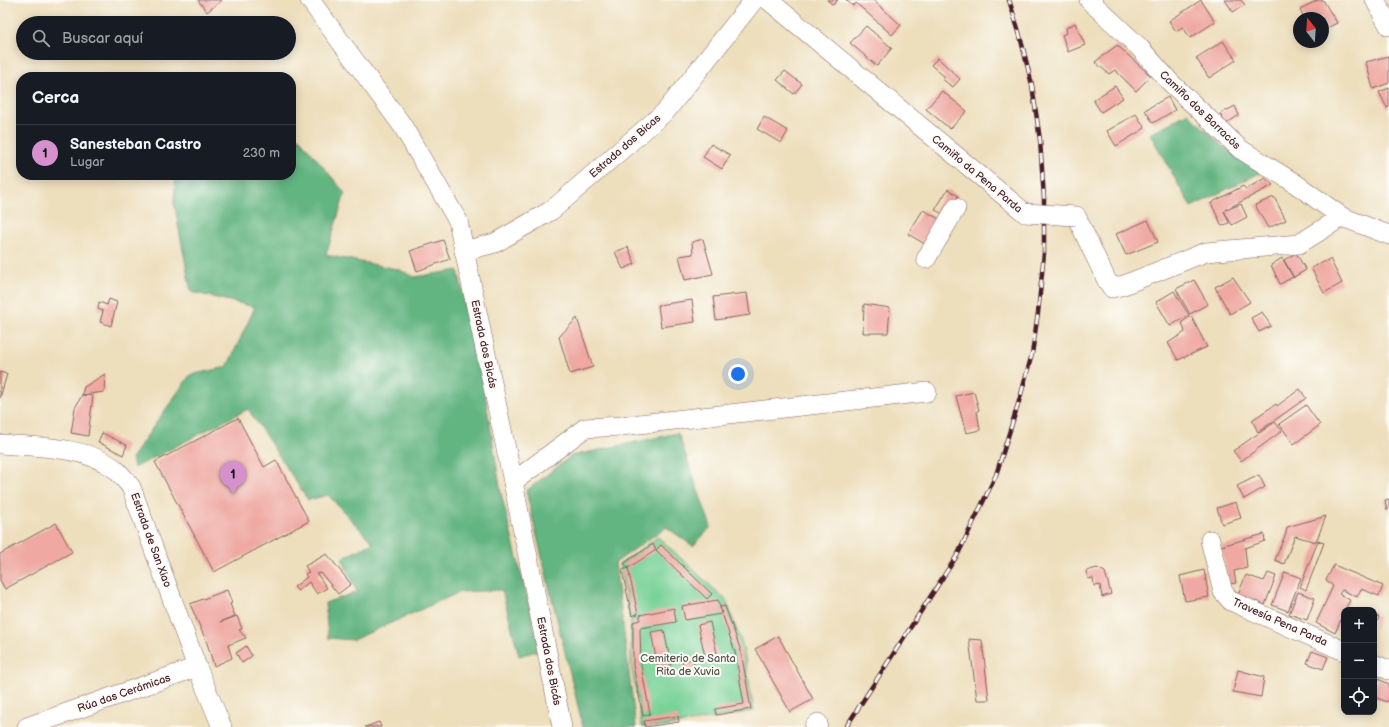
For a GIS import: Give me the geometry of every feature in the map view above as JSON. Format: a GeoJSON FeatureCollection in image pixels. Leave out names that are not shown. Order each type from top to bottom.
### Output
{"type":"FeatureCollection","features":[{"type":"Feature","properties":{"kind":"street","name":"Estrada dos Bicás"},"geometry":{"type":"LineString","coordinates":[[310,0],[402,125],[458,221],[514,482],[562,727]]}},
{"type":"Feature","properties":{"kind":"street","name":"Estrada dos Bicas"},"geometry":{"type":"LineString","coordinates":[[464,251],[496,243],[552,210],[666,111],[754,0]]}},
{"type":"Feature","properties":{"kind":"street","name":"Camiño da Pena Parda"},"geometry":{"type":"LineString","coordinates":[[768,0],[1025,213],[1076,216],[1107,281],[1112,288],[1124,285],[1206,252],[1299,244],[1342,217]]}},
{"type":"Feature","properties":{"kind":"street","name":"Camiño dos Barracós"},"geometry":{"type":"LineString","coordinates":[[1089,0],[1139,47],[1170,82],[1240,150],[1293,182],[1342,217]]}},
{"type":"Feature","properties":{"kind":"street"},"geometry":{"type":"LineString","coordinates":[[1375,0],[1389,26]]}},
{"type":"Feature","properties":{"kind":"street"},"geometry":{"type":"LineString","coordinates":[[926,259],[956,208]]}},
{"type":"Feature","properties":{"kind":"street"},"geometry":{"type":"LineString","coordinates":[[1342,217],[1389,236]]}},
{"type":"Feature","properties":{"kind":"street"},"geometry":{"type":"LineString","coordinates":[[514,482],[584,428],[621,426],[927,392]]}},
{"type":"Feature","properties":{"kind":"street","name":"Estrada de San Xiao"},"geometry":{"type":"LineString","coordinates":[[0,444],[60,449],[94,456],[115,469],[131,487],[197,667],[222,727]]}},
{"type":"Feature","properties":{"kind":"street","name":"Travesía Pena Parda"},"geometry":{"type":"LineString","coordinates":[[1210,540],[1223,592],[1231,601],[1341,650]]}},
{"type":"Feature","properties":{"kind":"street"},"geometry":{"type":"LineString","coordinates":[[1377,665],[1389,670]]}},
{"type":"Feature","properties":{"kind":"street","name":"Rúa das Cerámicas"},"geometry":{"type":"LineString","coordinates":[[27,727],[197,667]]}},
{"type":"Feature","properties":{"kind":"green space"},"geometry":{"type":"Polygon","coordinates":[[[1188,113],[1221,145],[1260,173],[1191,207],[1150,134],[1188,113]]]}},
{"type":"Feature","properties":{"kind":"green space"},"geometry":{"type":"Polygon","coordinates":[[[296,137],[300,139],[345,193],[326,255],[397,269],[415,277],[458,270],[482,376],[501,493],[540,650],[519,656],[502,590],[460,592],[353,640],[328,638],[325,603],[357,592],[342,558],[373,543],[328,495],[308,500],[248,409],[134,468],[132,457],[190,375],[227,367],[255,307],[191,292],[174,203],[176,180],[296,180],[296,137]]]}},
{"type":"Feature","properties":{"kind":"green space"},"geometry":{"type":"Polygon","coordinates":[[[678,433],[711,527],[693,546],[666,527],[615,563],[636,727],[583,727],[526,491],[571,456],[678,433]]]}},
{"type":"Feature","properties":{"kind":"green space","name":"Cemiterio de Santa Rita de Xuvia"},"geometry":{"type":"Polygon","coordinates":[[[658,537],[726,600],[743,647],[754,711],[662,727],[642,727],[631,664],[631,622],[619,565],[658,537]]]}},
{"type":"Feature","properties":{"kind":"building"},"geometry":{"type":"Polygon","coordinates":[[[198,0],[222,0],[207,12],[198,0]]]}},
{"type":"Feature","properties":{"kind":"building"},"geometry":{"type":"Polygon","coordinates":[[[827,0],[838,0],[833,5],[827,0]]]}},
{"type":"Feature","properties":{"kind":"building"},"geometry":{"type":"Polygon","coordinates":[[[846,0],[873,0],[901,25],[892,35],[856,3],[853,6],[846,0]]]}},
{"type":"Feature","properties":{"kind":"building"},"geometry":{"type":"Polygon","coordinates":[[[1201,0],[1215,22],[1190,38],[1183,27],[1176,31],[1169,21],[1201,0]]]}},
{"type":"Feature","properties":{"kind":"building"},"geometry":{"type":"Polygon","coordinates":[[[1225,0],[1241,0],[1245,5],[1233,12],[1225,0]]]}},
{"type":"Feature","properties":{"kind":"building"},"geometry":{"type":"Polygon","coordinates":[[[1318,0],[1323,0],[1337,23],[1329,27],[1329,12],[1301,12],[1300,9],[1318,0]]]}},
{"type":"Feature","properties":{"kind":"building"},"geometry":{"type":"Polygon","coordinates":[[[1075,23],[1085,45],[1068,52],[1062,35],[1067,33],[1066,28],[1075,23]]]}},
{"type":"Feature","properties":{"kind":"building"},"geometry":{"type":"Polygon","coordinates":[[[866,26],[892,48],[877,66],[850,43],[866,26]]]}},
{"type":"Feature","properties":{"kind":"building"},"geometry":{"type":"Polygon","coordinates":[[[1223,41],[1236,60],[1209,78],[1196,58],[1223,41]]]}},
{"type":"Feature","properties":{"kind":"building"},"geometry":{"type":"Polygon","coordinates":[[[1117,45],[1151,76],[1136,91],[1115,70],[1109,74],[1095,62],[1117,45]]]}},
{"type":"Feature","properties":{"kind":"building"},"geometry":{"type":"Polygon","coordinates":[[[1389,56],[1389,83],[1373,89],[1366,62],[1389,56]]]}},
{"type":"Feature","properties":{"kind":"building"},"geometry":{"type":"Polygon","coordinates":[[[938,58],[960,79],[953,87],[942,79],[945,77],[931,65],[938,58]]]}},
{"type":"Feature","properties":{"kind":"building"},"geometry":{"type":"Polygon","coordinates":[[[785,71],[802,84],[794,94],[777,80],[785,71]]]}},
{"type":"Feature","properties":{"kind":"building"},"geometry":{"type":"Polygon","coordinates":[[[1115,86],[1123,98],[1101,112],[1093,100],[1115,86]]]}},
{"type":"Feature","properties":{"kind":"building"},"geometry":{"type":"Polygon","coordinates":[[[1389,88],[1389,107],[1387,108],[1379,92],[1389,88]]]}},
{"type":"Feature","properties":{"kind":"building"},"geometry":{"type":"Polygon","coordinates":[[[942,91],[967,111],[950,129],[926,109],[942,91]]]}},
{"type":"Feature","properties":{"kind":"building"},"geometry":{"type":"Polygon","coordinates":[[[1168,97],[1175,110],[1153,123],[1145,110],[1168,97]]]}},
{"type":"Feature","properties":{"kind":"building"},"geometry":{"type":"Polygon","coordinates":[[[1235,106],[1239,115],[1226,124],[1220,114],[1235,106]]]}},
{"type":"Feature","properties":{"kind":"building"},"geometry":{"type":"Polygon","coordinates":[[[1136,114],[1145,128],[1116,146],[1107,131],[1136,114]]]}},
{"type":"Feature","properties":{"kind":"building"},"geometry":{"type":"Polygon","coordinates":[[[764,117],[788,131],[781,143],[757,129],[764,117]]]}},
{"type":"Feature","properties":{"kind":"building"},"geometry":{"type":"Polygon","coordinates":[[[711,144],[730,155],[722,169],[703,157],[711,144]]]}},
{"type":"Feature","properties":{"kind":"building"},"geometry":{"type":"Polygon","coordinates":[[[1265,178],[1273,185],[1225,210],[1241,204],[1247,217],[1232,225],[1224,211],[1229,223],[1222,226],[1211,203],[1243,186],[1246,189],[1265,178]]]}},
{"type":"Feature","properties":{"kind":"building"},"geometry":{"type":"Polygon","coordinates":[[[948,189],[958,196],[947,216],[935,210],[948,189]]]}},
{"type":"Feature","properties":{"kind":"building"},"geometry":{"type":"Polygon","coordinates":[[[1274,197],[1286,220],[1268,228],[1255,205],[1274,197]]]}},
{"type":"Feature","properties":{"kind":"building"},"geometry":{"type":"Polygon","coordinates":[[[923,210],[943,221],[928,246],[908,234],[923,210]]]}},
{"type":"Feature","properties":{"kind":"building"},"geometry":{"type":"Polygon","coordinates":[[[1148,220],[1158,242],[1126,255],[1116,234],[1148,220]]]}},
{"type":"Feature","properties":{"kind":"building"},"geometry":{"type":"Polygon","coordinates":[[[703,239],[713,274],[685,280],[679,256],[693,254],[692,242],[703,239]]]}},
{"type":"Feature","properties":{"kind":"building"},"geometry":{"type":"Polygon","coordinates":[[[443,240],[450,259],[417,271],[410,251],[443,240]]]}},
{"type":"Feature","properties":{"kind":"building"},"geometry":{"type":"Polygon","coordinates":[[[628,247],[635,264],[623,269],[615,252],[628,247]]]}},
{"type":"Feature","properties":{"kind":"building"},"geometry":{"type":"Polygon","coordinates":[[[1296,253],[1306,270],[1294,278],[1284,260],[1296,253]]]}},
{"type":"Feature","properties":{"kind":"building"},"geometry":{"type":"Polygon","coordinates":[[[1282,258],[1293,277],[1280,284],[1271,265],[1282,258]]]}},
{"type":"Feature","properties":{"kind":"building"},"geometry":{"type":"Polygon","coordinates":[[[1330,259],[1342,283],[1324,293],[1311,268],[1330,259]]]}},
{"type":"Feature","properties":{"kind":"building"},"geometry":{"type":"Polygon","coordinates":[[[1233,277],[1250,302],[1230,314],[1215,287],[1233,277]]]}},
{"type":"Feature","properties":{"kind":"building"},"geometry":{"type":"Polygon","coordinates":[[[1194,280],[1208,304],[1190,314],[1176,289],[1194,280]]]}},
{"type":"Feature","properties":{"kind":"building"},"geometry":{"type":"Polygon","coordinates":[[[1174,291],[1189,315],[1170,326],[1156,302],[1174,291]]]}},
{"type":"Feature","properties":{"kind":"building"},"geometry":{"type":"Polygon","coordinates":[[[747,293],[750,315],[716,320],[713,297],[747,293]]]}},
{"type":"Feature","properties":{"kind":"building"},"geometry":{"type":"Polygon","coordinates":[[[109,299],[117,302],[111,326],[100,322],[103,311],[98,309],[99,302],[107,305],[109,299]]]}},
{"type":"Feature","properties":{"kind":"building"},"geometry":{"type":"Polygon","coordinates":[[[692,300],[695,322],[661,327],[658,305],[692,300]]]}},
{"type":"Feature","properties":{"kind":"building"},"geometry":{"type":"Polygon","coordinates":[[[864,304],[890,308],[888,333],[863,333],[864,304]]]}},
{"type":"Feature","properties":{"kind":"building"},"geometry":{"type":"Polygon","coordinates":[[[1262,312],[1271,326],[1259,332],[1251,318],[1262,312]]]}},
{"type":"Feature","properties":{"kind":"building"},"geometry":{"type":"Polygon","coordinates":[[[1191,316],[1207,347],[1178,360],[1168,343],[1185,332],[1182,322],[1191,316]]]}},
{"type":"Feature","properties":{"kind":"building"},"geometry":{"type":"Polygon","coordinates":[[[577,318],[593,367],[570,374],[559,337],[577,318]]]}},
{"type":"Feature","properties":{"kind":"building"},"geometry":{"type":"Polygon","coordinates":[[[0,372],[7,374],[0,398],[0,372]]]}},
{"type":"Feature","properties":{"kind":"building"},"geometry":{"type":"Polygon","coordinates":[[[105,374],[104,392],[82,395],[84,387],[105,374]]]}},
{"type":"Feature","properties":{"kind":"building"},"geometry":{"type":"Polygon","coordinates":[[[1300,389],[1306,398],[1258,432],[1252,420],[1276,404],[1277,406],[1300,389]]]}},
{"type":"Feature","properties":{"kind":"building"},"geometry":{"type":"Polygon","coordinates":[[[974,392],[979,410],[977,411],[980,430],[966,433],[956,396],[974,392]]]}},
{"type":"Feature","properties":{"kind":"building"},"geometry":{"type":"Polygon","coordinates":[[[82,395],[93,396],[88,436],[71,433],[75,408],[82,395]]]}},
{"type":"Feature","properties":{"kind":"building"},"geometry":{"type":"Polygon","coordinates":[[[1306,405],[1320,425],[1294,444],[1279,424],[1306,405]]]}},
{"type":"Feature","properties":{"kind":"building"},"geometry":{"type":"Polygon","coordinates":[[[238,418],[264,467],[276,460],[309,521],[214,572],[155,462],[238,418]]]}},
{"type":"Feature","properties":{"kind":"building"},"geometry":{"type":"Polygon","coordinates":[[[1275,422],[1282,431],[1241,461],[1233,451],[1275,422]]]}},
{"type":"Feature","properties":{"kind":"building"},"geometry":{"type":"Polygon","coordinates":[[[102,433],[127,445],[123,455],[98,442],[102,433]]]}},
{"type":"Feature","properties":{"kind":"building"},"geometry":{"type":"Polygon","coordinates":[[[1259,475],[1265,487],[1244,499],[1237,486],[1259,475]]]}},
{"type":"Feature","properties":{"kind":"building"},"geometry":{"type":"Polygon","coordinates":[[[1389,499],[1389,509],[1387,510],[1385,500],[1389,499]]]}},
{"type":"Feature","properties":{"kind":"building"},"geometry":{"type":"Polygon","coordinates":[[[1236,502],[1241,518],[1222,524],[1217,508],[1236,502]]]}},
{"type":"Feature","properties":{"kind":"building"},"geometry":{"type":"Polygon","coordinates":[[[1326,516],[1316,542],[1295,536],[1284,564],[1275,560],[1287,527],[1326,516]]]}},
{"type":"Feature","properties":{"kind":"building"},"geometry":{"type":"Polygon","coordinates":[[[56,523],[72,552],[5,589],[0,580],[0,554],[56,523]]]}},
{"type":"Feature","properties":{"kind":"building"},"geometry":{"type":"Polygon","coordinates":[[[1264,534],[1265,541],[1245,548],[1247,568],[1234,571],[1236,583],[1229,584],[1221,546],[1264,534]]]}},
{"type":"Feature","properties":{"kind":"building"},"geometry":{"type":"Polygon","coordinates":[[[1318,541],[1324,543],[1306,590],[1300,587],[1318,541]]]}},
{"type":"Feature","properties":{"kind":"building"},"geometry":{"type":"Polygon","coordinates":[[[653,544],[656,550],[628,568],[624,563],[653,544]]]}},
{"type":"Feature","properties":{"kind":"building"},"geometry":{"type":"Polygon","coordinates":[[[661,545],[712,594],[707,599],[656,550],[661,545]]]}},
{"type":"Feature","properties":{"kind":"building"},"geometry":{"type":"Polygon","coordinates":[[[327,554],[351,584],[338,594],[321,573],[317,574],[327,588],[317,594],[309,582],[298,591],[294,587],[307,577],[305,574],[309,572],[305,566],[327,554]]]}},
{"type":"Feature","properties":{"kind":"building"},"geometry":{"type":"Polygon","coordinates":[[[1334,565],[1383,586],[1379,596],[1361,589],[1357,597],[1342,590],[1339,594],[1350,600],[1346,607],[1341,607],[1341,620],[1335,633],[1316,623],[1333,586],[1326,580],[1334,565]]]}},
{"type":"Feature","properties":{"kind":"building"},"geometry":{"type":"Polygon","coordinates":[[[628,568],[638,614],[632,616],[622,570],[628,568]]]}},
{"type":"Feature","properties":{"kind":"building"},"geometry":{"type":"Polygon","coordinates":[[[1097,568],[1105,572],[1111,594],[1102,597],[1100,585],[1094,586],[1093,578],[1088,579],[1086,571],[1097,568]]]}},
{"type":"Feature","properties":{"kind":"building"},"geometry":{"type":"Polygon","coordinates":[[[1204,570],[1209,597],[1185,601],[1180,576],[1204,570]]]}},
{"type":"Feature","properties":{"kind":"building"},"geometry":{"type":"Polygon","coordinates":[[[1285,572],[1301,578],[1288,611],[1272,605],[1285,572]]]}},
{"type":"Feature","properties":{"kind":"building"},"geometry":{"type":"Polygon","coordinates":[[[1268,573],[1276,576],[1265,605],[1238,594],[1246,575],[1264,581],[1268,573]]]}},
{"type":"Feature","properties":{"kind":"building"},"geometry":{"type":"Polygon","coordinates":[[[227,590],[232,603],[230,604],[235,616],[220,622],[237,616],[242,629],[239,630],[246,638],[228,645],[232,658],[214,666],[207,643],[190,604],[227,590]]]}},
{"type":"Feature","properties":{"kind":"building"},"geometry":{"type":"Polygon","coordinates":[[[1298,592],[1315,598],[1307,620],[1289,614],[1298,592]]]}},
{"type":"Feature","properties":{"kind":"building"},"geometry":{"type":"Polygon","coordinates":[[[718,600],[721,614],[685,620],[682,606],[718,600]]]}},
{"type":"Feature","properties":{"kind":"building"},"geometry":{"type":"Polygon","coordinates":[[[725,606],[741,651],[751,709],[716,715],[715,709],[744,704],[735,652],[720,607],[725,606]]]}},
{"type":"Feature","properties":{"kind":"building"},"geometry":{"type":"Polygon","coordinates":[[[674,608],[676,622],[640,628],[641,665],[650,714],[643,716],[633,665],[633,622],[640,620],[640,615],[674,608]]]}},
{"type":"Feature","properties":{"kind":"building"},"geometry":{"type":"Polygon","coordinates":[[[710,622],[718,658],[706,661],[698,625],[710,622]]]}},
{"type":"Feature","properties":{"kind":"building"},"geometry":{"type":"Polygon","coordinates":[[[664,630],[671,665],[658,668],[651,632],[664,630]]]}},
{"type":"Feature","properties":{"kind":"building"},"geometry":{"type":"Polygon","coordinates":[[[778,636],[813,699],[790,712],[755,649],[778,636]]]}},
{"type":"Feature","properties":{"kind":"building"},"geometry":{"type":"Polygon","coordinates":[[[969,639],[982,640],[989,700],[977,700],[969,639]]]}},
{"type":"Feature","properties":{"kind":"building"},"geometry":{"type":"Polygon","coordinates":[[[246,646],[252,656],[242,663],[236,653],[246,646]]]}},
{"type":"Feature","properties":{"kind":"building"},"geometry":{"type":"Polygon","coordinates":[[[1312,651],[1328,657],[1323,669],[1307,663],[1312,651]]]}},
{"type":"Feature","properties":{"kind":"building"},"geometry":{"type":"Polygon","coordinates":[[[693,659],[695,670],[684,673],[682,661],[693,659]]]}},
{"type":"Feature","properties":{"kind":"building"},"geometry":{"type":"Polygon","coordinates":[[[1238,670],[1264,677],[1261,697],[1233,692],[1238,670]]]}},
{"type":"Feature","properties":{"kind":"building"},"geometry":{"type":"Polygon","coordinates":[[[1378,679],[1389,684],[1389,698],[1387,702],[1377,698],[1378,679]]]}},
{"type":"Feature","properties":{"kind":"building"},"geometry":{"type":"Polygon","coordinates":[[[678,716],[679,722],[645,727],[644,721],[678,716]]]}},
{"type":"Feature","properties":{"kind":"building"},"geometry":{"type":"Polygon","coordinates":[[[379,722],[381,727],[365,727],[379,722]]]}},
{"type":"Feature","properties":{"kind":"railway"},"geometry":{"type":"LineString","coordinates":[[846,727],[958,554],[996,475],[1032,354],[1044,253],[1044,198],[1040,140],[1032,85],[1019,32],[1009,0]]}},
{"type":"Feature","properties":{"kind":"place","name":"Sanesteban Castro"},"geometry":{"type":"Point","coordinates":[233,494]}}]}
